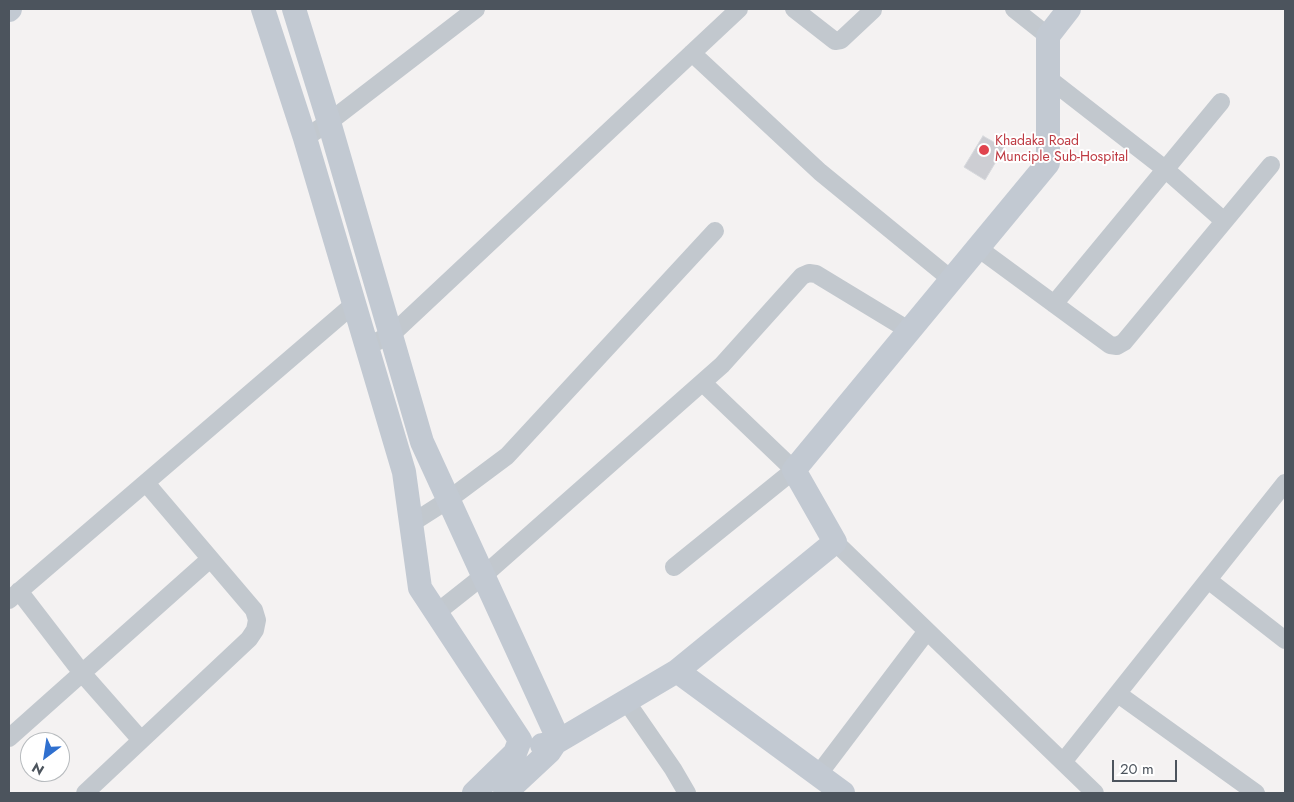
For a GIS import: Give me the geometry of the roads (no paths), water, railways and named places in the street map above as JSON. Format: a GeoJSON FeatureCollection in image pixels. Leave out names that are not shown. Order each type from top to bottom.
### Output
{"type":"FeatureCollection","features":[{"type":"Feature","properties":{"kind":"main road"},"geometry":{"type":"LineString","coordinates":[[294,9],[329,122],[422,442],[555,732],[555,743],[549,752],[505,793]]}},
{"type":"Feature","properties":{"kind":"main road"},"geometry":{"type":"LineString","coordinates":[[518,749],[555,743],[677,671],[835,542],[794,470],[1048,164],[1048,36],[1069,9]]}},
{"type":"Feature","properties":{"kind":"main road"},"geometry":{"type":"LineString","coordinates":[[267,10],[404,472],[420,588],[435,614],[520,740],[518,749],[474,793]]}},
{"type":"Feature","properties":{"kind":"main road"},"geometry":{"type":"LineString","coordinates":[[677,671],[843,793]]}},
{"type":"Feature","properties":{"kind":"street"},"geometry":{"type":"LineString","coordinates":[[305,138],[329,122],[476,9]]}},
{"type":"Feature","properties":{"kind":"street"},"geometry":{"type":"LineString","coordinates":[[366,346],[391,335],[739,9]]}},
{"type":"Feature","properties":{"kind":"street"},"geometry":{"type":"LineString","coordinates":[[794,9],[835,41],[841,40],[873,10]]}},
{"type":"Feature","properties":{"kind":"street"},"geometry":{"type":"LineString","coordinates":[[1014,9],[1048,36]]}},
{"type":"Feature","properties":{"kind":"street"},"geometry":{"type":"LineString","coordinates":[[692,53],[820,172],[952,280]]}},
{"type":"Feature","properties":{"kind":"street"},"geometry":{"type":"LineString","coordinates":[[1048,78],[1165,169],[1224,221]]}},
{"type":"Feature","properties":{"kind":"street"},"geometry":{"type":"LineString","coordinates":[[1054,304],[1221,102]]}},
{"type":"Feature","properties":{"kind":"street"},"geometry":{"type":"LineString","coordinates":[[978,248],[1110,345],[1117,346],[1124,342],[1272,165]]}},
{"type":"Feature","properties":{"kind":"street"},"geometry":{"type":"LineString","coordinates":[[412,523],[448,500],[507,456],[715,231]]}},
{"type":"Feature","properties":{"kind":"street"},"geometry":{"type":"LineString","coordinates":[[435,614],[483,576],[722,365],[802,276],[809,273],[816,274],[910,330]]}},
{"type":"Feature","properties":{"kind":"street"},"geometry":{"type":"LineString","coordinates":[[142,740],[14,596],[354,304]]}},
{"type":"Feature","properties":{"kind":"street"},"geometry":{"type":"LineString","coordinates":[[674,567],[794,470],[703,382]]}},
{"type":"Feature","properties":{"kind":"street"},"geometry":{"type":"LineString","coordinates":[[85,793],[249,639],[256,630],[257,620],[254,610],[146,483]]}},
{"type":"Feature","properties":{"kind":"street"},"geometry":{"type":"LineString","coordinates":[[1063,762],[1208,580],[1282,492]]}},
{"type":"Feature","properties":{"kind":"street"},"geometry":{"type":"LineString","coordinates":[[835,542],[1095,793]]}},
{"type":"Feature","properties":{"kind":"street"},"geometry":{"type":"LineString","coordinates":[[9,738],[210,559]]}},
{"type":"Feature","properties":{"kind":"street"},"geometry":{"type":"LineString","coordinates":[[1208,580],[1285,640]]}},
{"type":"Feature","properties":{"kind":"street"},"geometry":{"type":"LineString","coordinates":[[818,775],[927,631]]}},
{"type":"Feature","properties":{"kind":"street"},"geometry":{"type":"LineString","coordinates":[[1118,694],[1256,793]]}},
{"type":"Feature","properties":{"kind":"street"},"geometry":{"type":"LineString","coordinates":[[626,701],[673,769],[687,793]]}},
{"type":"Feature","properties":{"kind":"place","name":"Khadaka Road Munciple Sub-Hospital"},"geometry":{"type":"Point","coordinates":[984,150]}}]}
